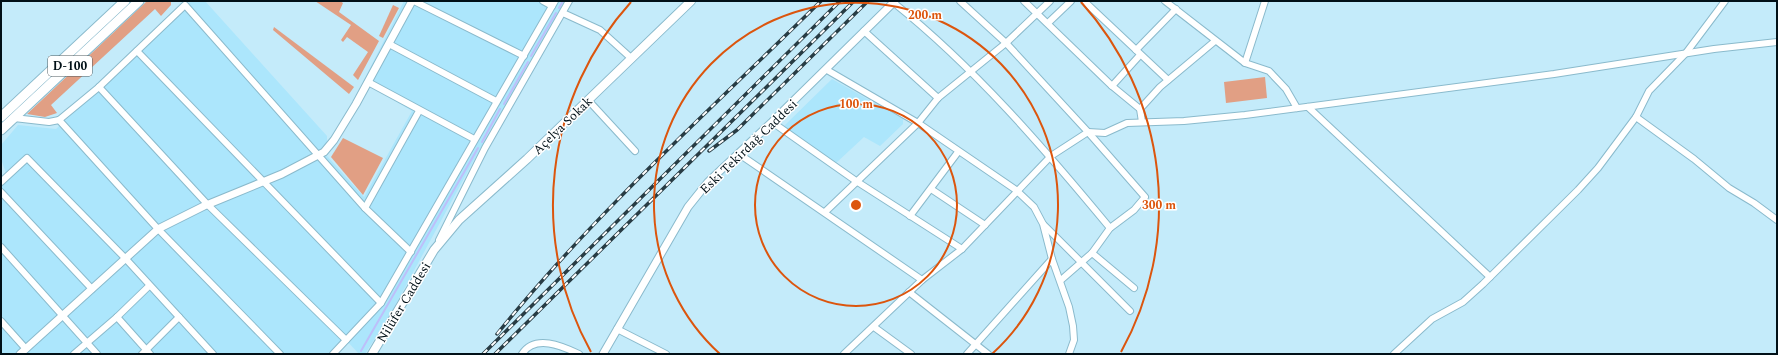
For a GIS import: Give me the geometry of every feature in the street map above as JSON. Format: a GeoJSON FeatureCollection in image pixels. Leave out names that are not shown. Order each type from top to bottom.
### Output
{"type":"FeatureCollection","features":[{"type":"Feature","properties":{"kind":"main road","name":"D-100"},"geometry":{"type":"LineString","coordinates":[[1,117],[125,1]]}},
{"type":"Feature","properties":{"kind":"main road","name":"D-100"},"geometry":{"type":"LineString","coordinates":[[1,130],[139,1]]}},
{"type":"Feature","properties":{"kind":"main road","name":"Açelya Sokak"},"geometry":{"type":"LineString","coordinates":[[434,250],[459,220],[527,159],[691,1]]}},
{"type":"Feature","properties":{"kind":"main road","name":"Nilüfer Caddesi"},"geometry":{"type":"LineString","coordinates":[[372,354],[434,250]]}},
{"type":"Feature","properties":{"kind":"street"},"geometry":{"type":"LineString","coordinates":[[20,354],[158,229],[324,152],[334,140],[413,1],[524,56]]}},
{"type":"Feature","properties":{"kind":"street"},"geometry":{"type":"LineString","coordinates":[[333,354],[381,303],[474,139],[554,3],[544,1]]}},
{"type":"Feature","properties":{"kind":"street"},"geometry":{"type":"LineString","coordinates":[[434,250],[485,148],[569,1]]}},
{"type":"Feature","properties":{"kind":"street"},"geometry":{"type":"LineString","coordinates":[[960,1],[1006,43],[1088,132],[1145,197],[1134,210],[1110,228],[1092,253],[1082,263],[1061,280]]}},
{"type":"Feature","properties":{"kind":"street"},"geometry":{"type":"LineString","coordinates":[[1024,1],[1131,104],[1140,109]]}},
{"type":"Feature","properties":{"kind":"street"},"geometry":{"type":"LineString","coordinates":[[825,212],[918,123],[938,98],[1006,43],[1050,1]]}},
{"type":"Feature","properties":{"kind":"street"},"geometry":{"type":"LineString","coordinates":[[1048,23],[1071,1]]}},
{"type":"Feature","properties":{"kind":"street"},"geometry":{"type":"LineString","coordinates":[[1084,1],[1168,80]]}},
{"type":"Feature","properties":{"kind":"street"},"geometry":{"type":"LineString","coordinates":[[1165,1],[1245,63],[1270,71],[1286,89],[1297,108]]}},
{"type":"Feature","properties":{"kind":"street"},"geometry":{"type":"LineString","coordinates":[[1245,63],[1264,1]]}},
{"type":"Feature","properties":{"kind":"street"},"geometry":{"type":"LineString","coordinates":[[1394,354],[1432,319],[1463,302],[1542,226],[1598,168],[1636,117],[1649,91],[1686,53],[1725,1]]}},
{"type":"Feature","properties":{"kind":"street"},"geometry":{"type":"LineString","coordinates":[[894,2],[929,31],[972,72],[1051,156],[1110,228]]}},
{"type":"Feature","properties":{"kind":"street","name":"Eski Tekirdağ Caddesi"},"geometry":{"type":"LineString","coordinates":[[603,354],[688,207],[708,182],[827,70],[894,2]]}},
{"type":"Feature","properties":{"kind":"street"},"geometry":{"type":"LineString","coordinates":[[14,118],[49,122],[58,120],[99,87],[185,5],[365,208],[411,252]]}},
{"type":"Feature","properties":{"kind":"street"},"geometry":{"type":"LineString","coordinates":[[1112,86],[1138,52],[1176,9]]}},
{"type":"Feature","properties":{"kind":"street"},"geometry":{"type":"LineString","coordinates":[[563,13],[600,30],[631,58]]}},
{"type":"Feature","properties":{"kind":"street"},"geometry":{"type":"LineString","coordinates":[[864,31],[938,98]]}},
{"type":"Feature","properties":{"kind":"street"},"geometry":{"type":"LineString","coordinates":[[1140,109],[1168,80],[1215,41]]}},
{"type":"Feature","properties":{"kind":"street"},"geometry":{"type":"LineString","coordinates":[[844,354],[922,280],[962,250],[1016,190],[1051,156],[1088,132],[1105,133],[1127,123],[1184,121],[1308,107],[1546,75],[1686,53],[1777,42]]}},
{"type":"Feature","properties":{"kind":"street"},"geometry":{"type":"LineString","coordinates":[[389,44],[496,101]]}},
{"type":"Feature","properties":{"kind":"street"},"geometry":{"type":"LineString","coordinates":[[137,51],[381,303]]}},
{"type":"Feature","properties":{"kind":"street"},"geometry":{"type":"LineString","coordinates":[[827,70],[918,123],[958,152],[1016,190],[1034,207],[1043,224],[1052,259],[1061,280],[1073,326],[1074,340],[1069,354]]}},
{"type":"Feature","properties":{"kind":"street"},"geometry":{"type":"LineString","coordinates":[[368,82],[419,111],[474,139]]}},
{"type":"Feature","properties":{"kind":"street"},"geometry":{"type":"LineString","coordinates":[[99,87],[208,205],[346,340]]}},
{"type":"Feature","properties":{"kind":"street"},"geometry":{"type":"LineString","coordinates":[[588,100],[635,151]]}},
{"type":"Feature","properties":{"kind":"street"},"geometry":{"type":"LineString","coordinates":[[1308,107],[1490,277]]}},
{"type":"Feature","properties":{"kind":"street"},"geometry":{"type":"LineString","coordinates":[[1140,109],[1142,122]]}},
{"type":"Feature","properties":{"kind":"street"},"geometry":{"type":"LineString","coordinates":[[365,208],[419,111]]}},
{"type":"Feature","properties":{"kind":"street"},"geometry":{"type":"LineString","coordinates":[[1636,117],[1694,159],[1729,188],[1754,203],[1777,220]]}},
{"type":"Feature","properties":{"kind":"street"},"geometry":{"type":"LineString","coordinates":[[58,120],[158,229],[280,354]]}},
{"type":"Feature","properties":{"kind":"street"},"geometry":{"type":"LineString","coordinates":[[772,122],[856,181],[962,250]]}},
{"type":"Feature","properties":{"kind":"street"},"geometry":{"type":"LineString","coordinates":[[910,216],[958,152]]}},
{"type":"Feature","properties":{"kind":"street"},"geometry":{"type":"LineString","coordinates":[[739,154],[922,280]]}},
{"type":"Feature","properties":{"kind":"street"},"geometry":{"type":"LineString","coordinates":[[1,182],[27,158],[125,258],[149,286],[213,354]]}},
{"type":"Feature","properties":{"kind":"street"},"geometry":{"type":"LineString","coordinates":[[931,189],[985,225]]}},
{"type":"Feature","properties":{"kind":"street"},"geometry":{"type":"LineString","coordinates":[[1,192],[92,289]]}},
{"type":"Feature","properties":{"kind":"street"},"geometry":{"type":"LineString","coordinates":[[1043,224],[1130,311]]}},
{"type":"Feature","properties":{"kind":"street"},"geometry":{"type":"LineString","coordinates":[[1,247],[97,354]]}},
{"type":"Feature","properties":{"kind":"street"},"geometry":{"type":"LineString","coordinates":[[1092,253],[1134,288]]}},
{"type":"Feature","properties":{"kind":"street"},"geometry":{"type":"LineString","coordinates":[[967,354],[1052,259]]}},
{"type":"Feature","properties":{"kind":"street"},"geometry":{"type":"LineString","coordinates":[[74,354],[86,342],[117,317],[149,286]]}},
{"type":"Feature","properties":{"kind":"street"},"geometry":{"type":"LineString","coordinates":[[909,292],[988,354]]}},
{"type":"Feature","properties":{"kind":"street"},"geometry":{"type":"LineString","coordinates":[[117,317],[146,352],[179,317]]}},
{"type":"Feature","properties":{"kind":"street"},"geometry":{"type":"LineString","coordinates":[[1,321],[26,349]]}},
{"type":"Feature","properties":{"kind":"street"},"geometry":{"type":"LineString","coordinates":[[874,326],[911,354]]}},
{"type":"Feature","properties":{"kind":"street"},"geometry":{"type":"LineString","coordinates":[[617,329],[666,354]]}},
{"type":"Feature","properties":{"kind":"street"},"geometry":{"type":"LineString","coordinates":[[522,354],[532,344],[541,343],[554,344],[579,354]]}},
{"type":"Feature","properties":{"kind":"shaded area"},"geometry":{"type":"Polygon","coordinates":[[[147,1],[171,1],[171,5],[161,16],[155,9],[51,105],[57,113],[45,117],[27,114],[147,1]]]}},
{"type":"Feature","properties":{"kind":"shaded area"},"geometry":{"type":"Polygon","coordinates":[[[191,1],[205,1],[327,136],[327,156],[364,197],[412,111],[363,82],[404,1],[569,1],[507,109],[480,149],[391,313],[365,354],[359,354],[346,340],[333,354],[1,354],[1,182],[7,176],[1,159],[1,145],[18,125],[56,129],[191,1]]]}},
{"type":"Feature","properties":{"kind":"shaded area"},"geometry":{"type":"Polygon","coordinates":[[[315,1],[340,1],[343,3],[339,12],[379,41],[358,80],[353,75],[368,52],[347,37],[343,42],[341,40],[351,25],[315,1]]]}},
{"type":"Feature","properties":{"kind":"shaded area"},"geometry":{"type":"Polygon","coordinates":[[[393,5],[399,8],[383,38],[379,36],[393,5]]]}},
{"type":"Feature","properties":{"kind":"shaded area"},"geometry":{"type":"Polygon","coordinates":[[[274,27],[354,87],[349,94],[273,30],[274,27]]]}},
{"type":"Feature","properties":{"kind":"shaded area"},"geometry":{"type":"Polygon","coordinates":[[[1265,77],[1267,98],[1226,103],[1224,82],[1265,77]]]}},
{"type":"Feature","properties":{"kind":"shaded area"},"geometry":{"type":"Polygon","coordinates":[[[832,79],[903,119],[903,124],[880,146],[864,137],[836,163],[783,127],[832,79]]]}},
{"type":"Feature","properties":{"kind":"shaded area"},"geometry":{"type":"Polygon","coordinates":[[[343,138],[383,158],[363,195],[331,157],[343,138]]]}},
{"type":"Feature","properties":{"kind":"waterway"},"geometry":{"type":"LineString","coordinates":[[559,8],[563,1]]}},
{"type":"Feature","properties":{"kind":"waterway"},"geometry":{"type":"LineString","coordinates":[[531,56],[556,13]]}},
{"type":"Feature","properties":{"kind":"waterway"},"geometry":{"type":"LineString","coordinates":[[504,104],[528,62]]}},
{"type":"Feature","properties":{"kind":"waterway"},"geometry":{"type":"LineString","coordinates":[[482,142],[500,109]]}},
{"type":"Feature","properties":{"kind":"waterway"},"geometry":{"type":"LineString","coordinates":[[361,351],[478,148]]}},
{"type":"Feature","properties":{"kind":"railway"},"geometry":{"type":"LineString","coordinates":[[497,334],[534,290],[613,204],[821,1]]}},
{"type":"Feature","properties":{"kind":"railway"},"geometry":{"type":"LineString","coordinates":[[483,354],[840,1]]}},
{"type":"Feature","properties":{"kind":"railway"},"geometry":{"type":"LineString","coordinates":[[495,354],[854,1]]}},
{"type":"Feature","properties":{"kind":"railway"},"geometry":{"type":"LineString","coordinates":[[709,151],[737,130],[868,1]]}}]}
